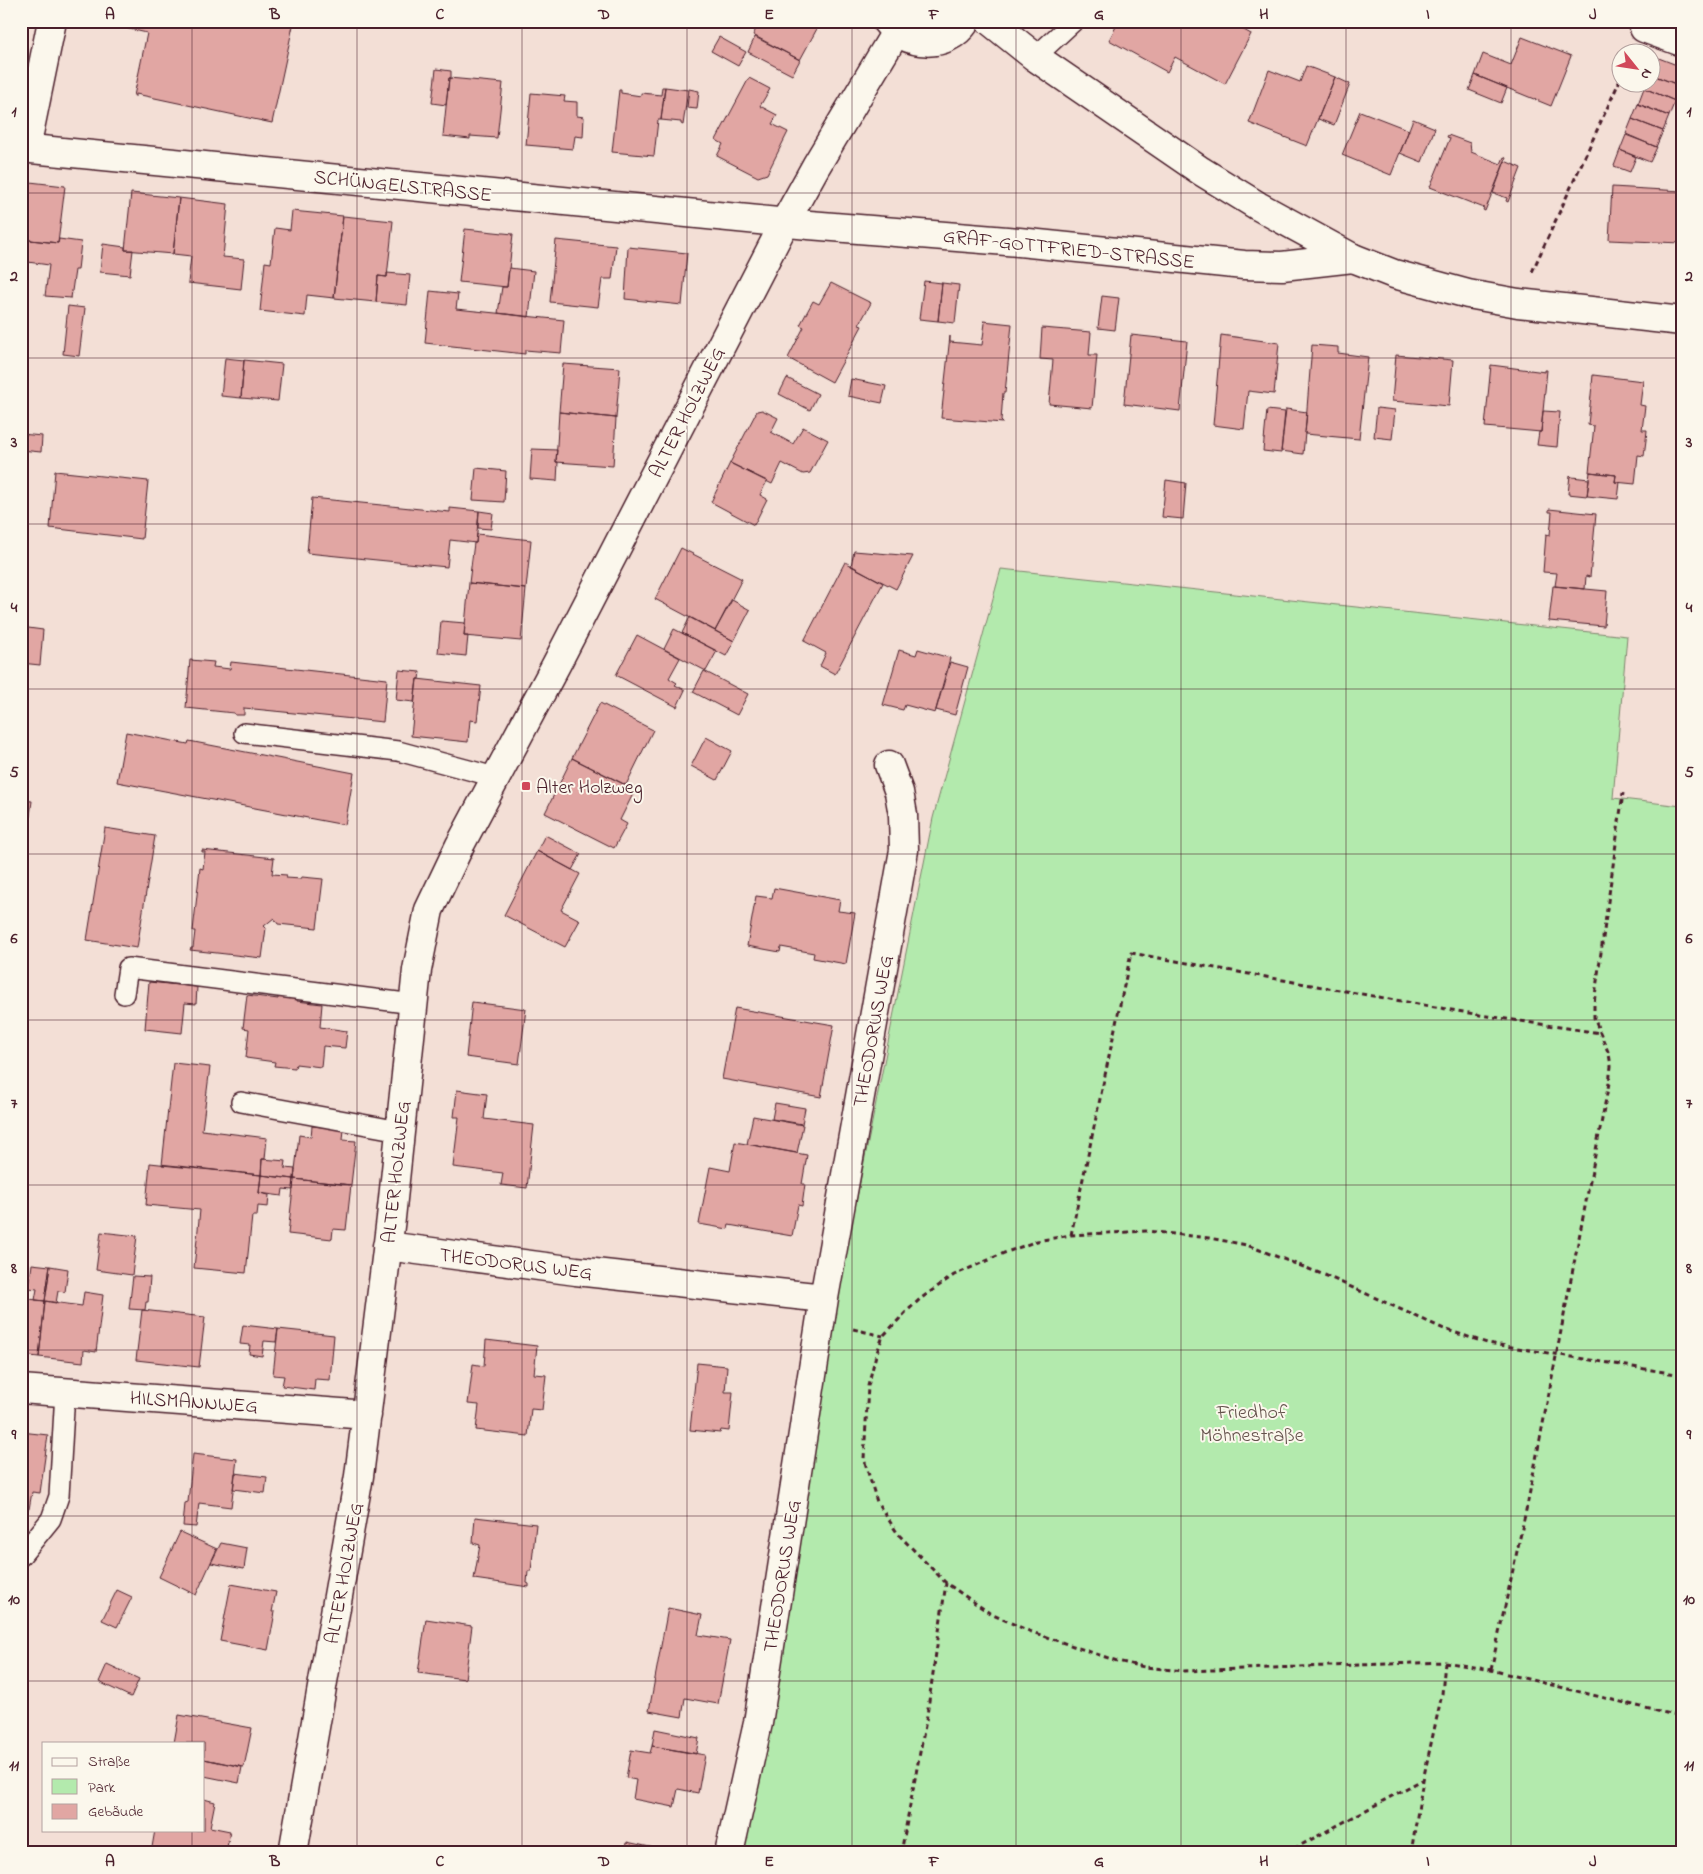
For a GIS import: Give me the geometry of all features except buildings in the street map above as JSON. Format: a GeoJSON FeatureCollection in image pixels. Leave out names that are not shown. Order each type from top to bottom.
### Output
{"type":"FeatureCollection","features":[{"type":"Feature","properties":{"kind":"street"},"geometry":{"type":"LineString","coordinates":[[24,148],[52,21]]}},
{"type":"Feature","properties":{"kind":"street"},"geometry":{"type":"LineString","coordinates":[[891,27],[908,39],[918,42],[934,42],[955,33],[966,21]]}},
{"type":"Feature","properties":{"kind":"street","name":"GRAF-GOTTFRIED-STRASSE"},"geometry":{"type":"LineString","coordinates":[[990,21],[1035,57],[1209,176],[1258,206],[1353,258],[1394,274],[1425,283],[1518,304],[1682,320]]}},
{"type":"Feature","properties":{"kind":"street"},"geometry":{"type":"LineString","coordinates":[[1645,25],[1682,42]]}},
{"type":"Feature","properties":{"kind":"street","name":"ALTER HOLZWEG"},"geometry":{"type":"LineString","coordinates":[[293,1853],[359,1476],[387,1246],[417,970],[429,910],[460,845],[558,664],[785,222],[891,27]]}},
{"type":"Feature","properties":{"kind":"street","name":"SCHÜNGELSTRASSE"},"geometry":{"type":"LineString","coordinates":[[24,148],[785,222]]}},
{"type":"Feature","properties":{"kind":"street","name":"GRAF-GOTTFRIED-STRASSE"},"geometry":{"type":"LineString","coordinates":[[785,222],[1019,242],[1244,265],[1282,266],[1353,258]]}},
{"type":"Feature","properties":{"kind":"street","name":"THEODORUS WEG"},"geometry":{"type":"LineString","coordinates":[[729,1853],[758,1723],[824,1298],[904,850],[903,815],[889,765]]}},
{"type":"Feature","properties":{"kind":"street","name":"THEODORUS WEG"},"geometry":{"type":"LineString","coordinates":[[387,1246],[576,1271],[824,1298]]}},
{"type":"Feature","properties":{"kind":"street","name":"HILSMANNWEG"},"geometry":{"type":"LineString","coordinates":[[21,1389],[337,1411],[367,1415]]}},
{"type":"Feature","properties":{"kind":"lane"},"geometry":{"type":"LineString","coordinates":[[1035,57],[1074,21]]}},
{"type":"Feature","properties":{"kind":"lane"},"geometry":{"type":"LineString","coordinates":[[244,733],[398,751],[496,777]]}},
{"type":"Feature","properties":{"kind":"lane"},"geometry":{"type":"LineString","coordinates":[[124,994],[128,968],[414,1004]]}},
{"type":"Feature","properties":{"kind":"lane"},"geometry":{"type":"LineString","coordinates":[[241,1102],[400,1131]]}},
{"type":"Feature","properties":{"kind":"lane"},"geometry":{"type":"LineString","coordinates":[[21,1556],[51,1519],[59,1496],[65,1392]]}},
{"type":"Feature","properties":{"kind":"path"},"geometry":{"type":"LineString","coordinates":[[1518,304],[1615,92]]}},
{"type":"Feature","properties":{"kind":"path"},"geometry":{"type":"LineString","coordinates":[[1491,1670],[1528,1501],[1609,1083],[1611,1066],[1609,1054],[1594,1018],[1594,1003],[1624,793]]}},
{"type":"Feature","properties":{"kind":"path"},"geometry":{"type":"LineString","coordinates":[[1071,1235],[1131,953],[1480,1015],[1600,1033]]}},
{"type":"Feature","properties":{"kind":"path"},"geometry":{"type":"LineString","coordinates":[[1682,1375],[1487,1343],[1444,1329],[1327,1276],[1247,1245],[1146,1231],[1071,1235],[1037,1241],[954,1275],[920,1299],[883,1336],[868,1386],[864,1459],[877,1502],[898,1534],[946,1583],[991,1614],[1029,1631],[1089,1652],[1144,1667],[1184,1671],[1445,1662],[1491,1670],[1682,1717]]}},
{"type":"Feature","properties":{"kind":"path"},"geometry":{"type":"LineString","coordinates":[[901,1853],[927,1715],[946,1583]]}},
{"type":"Feature","properties":{"kind":"path"},"geometry":{"type":"LineString","coordinates":[[1411,1853],[1423,1780],[1442,1694],[1445,1662]]}},
{"type":"Feature","properties":{"kind":"path"},"geometry":{"type":"LineString","coordinates":[[1286,1853],[1423,1780]]}},
{"type":"Feature","properties":{"kind":"green space","name":"Friedhof Möhnestraße"},"geometry":{"type":"Polygon","coordinates":[[[1001,569],[1627,636],[1613,798],[1682,806],[1682,1853],[740,1853],[842,1272],[933,818],[1001,569]]]}},
{"type":"Feature","properties":{"kind":"place","name":"Alter Holzweg"},"geometry":{"type":"Point","coordinates":[526,786]}}]}
